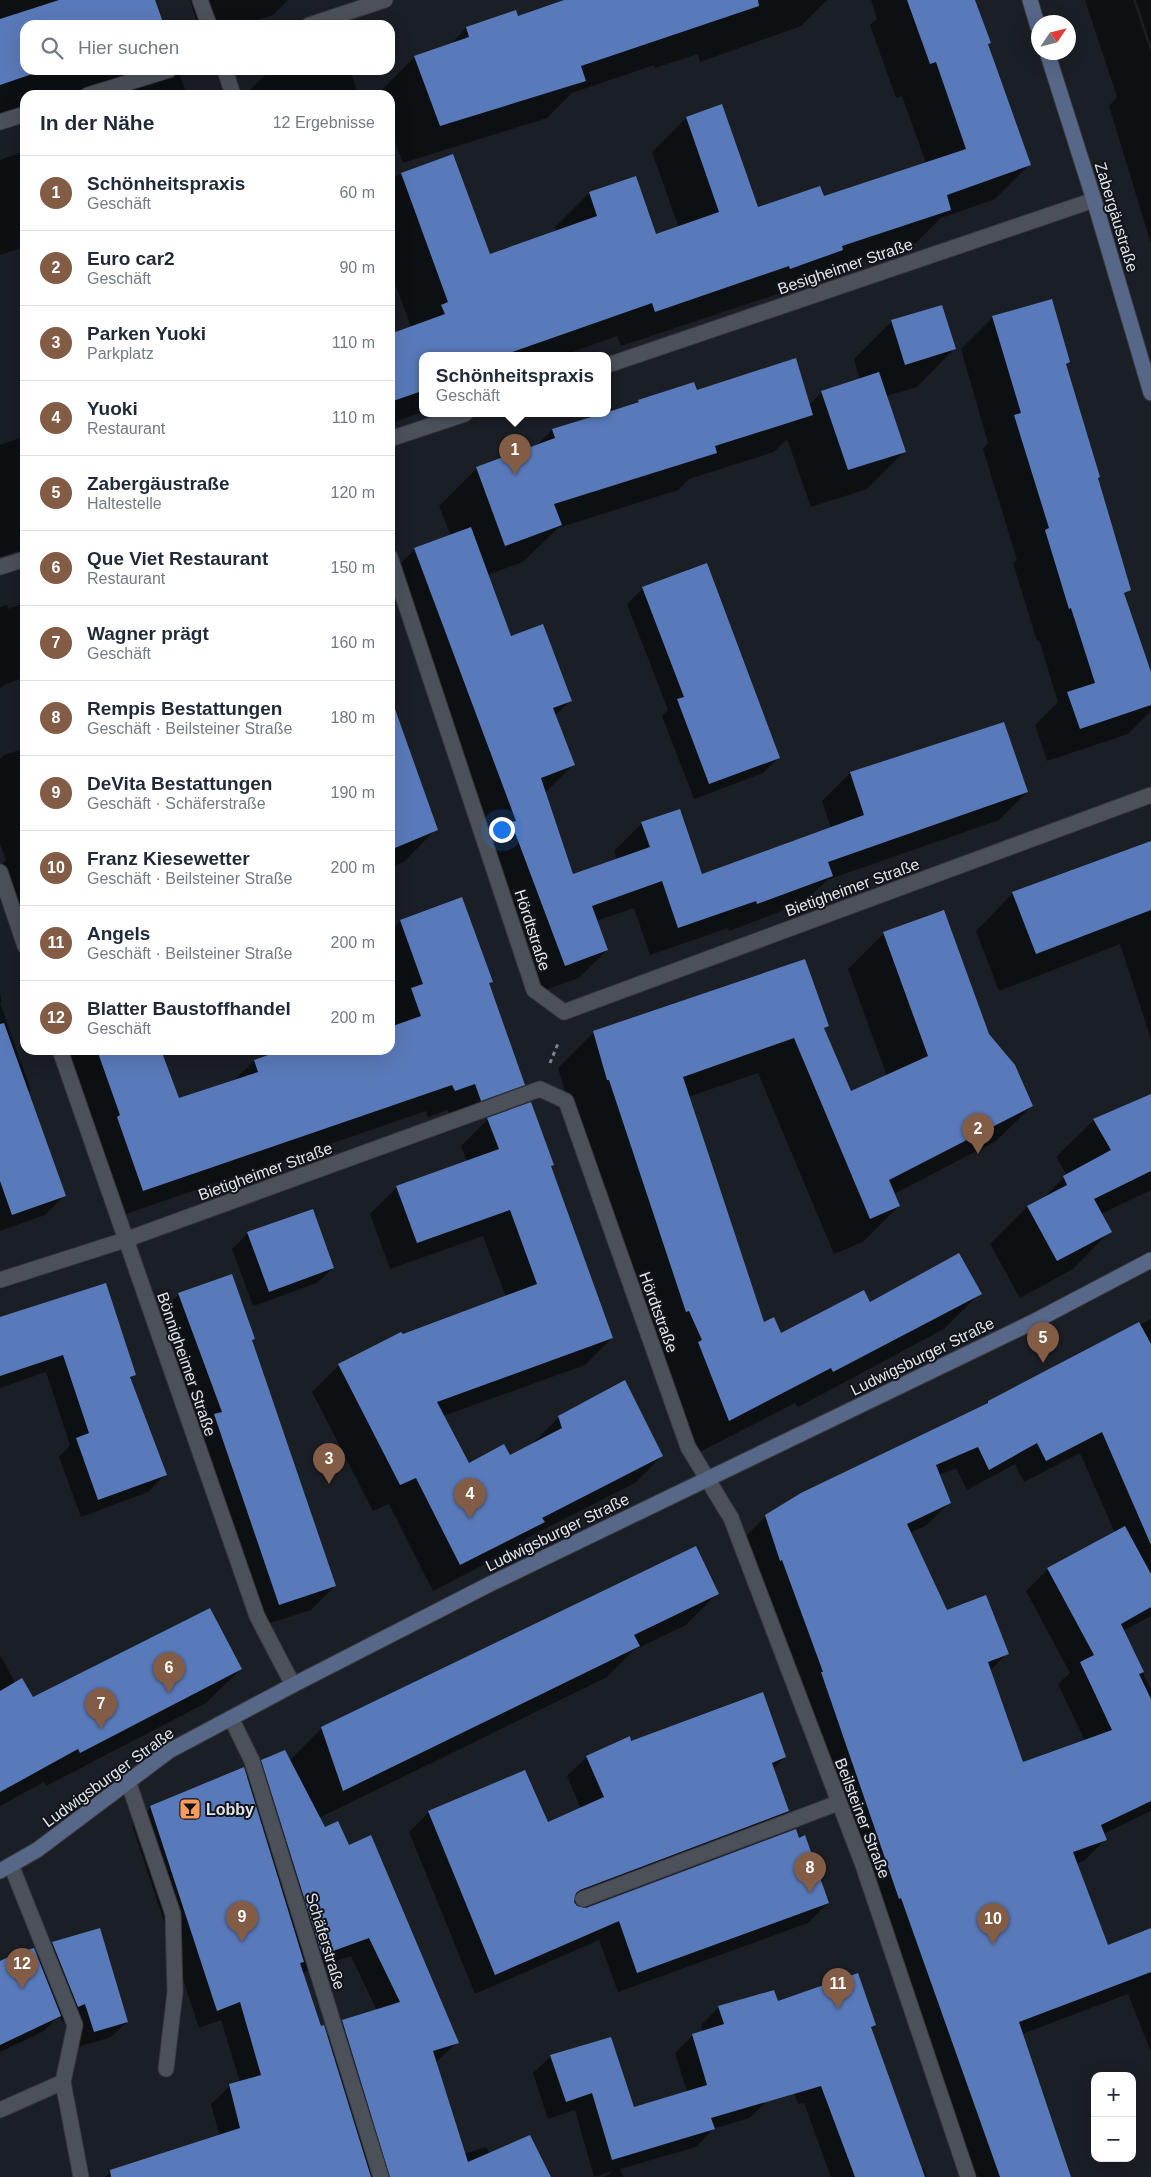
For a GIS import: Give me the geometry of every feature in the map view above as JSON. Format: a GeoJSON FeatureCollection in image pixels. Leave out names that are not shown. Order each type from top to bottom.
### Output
{"type":"FeatureCollection","features":[{"type":"Feature","properties":{"kind":"main road"},"geometry":{"type":"LineString","coordinates":[[1030,0],[1034,15]]}},
{"type":"Feature","properties":{"kind":"main road","name":"Zabergäustraße"},"geometry":{"type":"LineString","coordinates":[[1050,60],[1094,200],[1151,393]]}},
{"type":"Feature","properties":{"kind":"main road","name":"Ludwigsburger Straße"},"geometry":{"type":"LineString","coordinates":[[5,1868],[37,1850],[169,1751],[293,1685],[490,1584],[1035,1321],[1151,1260]]}},
{"type":"Feature","properties":{"kind":"street"},"geometry":{"type":"LineString","coordinates":[[200,0],[207,20]]}},
{"type":"Feature","properties":{"kind":"street"},"geometry":{"type":"LineString","coordinates":[[324,20],[385,0]]}},
{"type":"Feature","properties":{"kind":"street"},"geometry":{"type":"LineString","coordinates":[[104,90],[153,75]]}},
{"type":"Feature","properties":{"kind":"street"},"geometry":{"type":"LineString","coordinates":[[226,75],[231,90]]}},
{"type":"Feature","properties":{"kind":"street"},"geometry":{"type":"LineString","coordinates":[[0,122],[20,116]]}},
{"type":"Feature","properties":{"kind":"street","name":"Besigheimer Straße"},"geometry":{"type":"LineString","coordinates":[[611,364],[1094,200]]}},
{"type":"Feature","properties":{"kind":"street"},"geometry":{"type":"LineString","coordinates":[[395,437],[456,417]]}},
{"type":"Feature","properties":{"kind":"street"},"geometry":{"type":"LineString","coordinates":[[0,567],[20,561]]}},
{"type":"Feature","properties":{"kind":"street","name":"Hördtstraße"},"geometry":{"type":"LineString","coordinates":[[395,572],[534,990],[564,1012]]}},
{"type":"Feature","properties":{"kind":"street","name":"Bietigheimer Straße"},"geometry":{"type":"LineString","coordinates":[[564,1012],[1151,795]]}},
{"type":"Feature","properties":{"kind":"street"},"geometry":{"type":"LineString","coordinates":[[0,872],[20,931]]}},
{"type":"Feature","properties":{"kind":"street","name":"Bönnigheimer Straße"},"geometry":{"type":"LineString","coordinates":[[62,1055],[257,1616],[293,1685]]}},
{"type":"Feature","properties":{"kind":"street","name":"Hördtstraße"},"geometry":{"type":"LineString","coordinates":[[540,1089],[566,1101],[688,1447],[708,1479]]}},
{"type":"Feature","properties":{"kind":"street","name":"Bietigheimer Straße"},"geometry":{"type":"LineString","coordinates":[[0,1280],[125,1240],[540,1089]]}},
{"type":"Feature","properties":{"kind":"street","name":"Beilsteiner Straße"},"geometry":{"type":"LineString","coordinates":[[708,1479],[731,1518],[863,1865],[968,2177]]}},
{"type":"Feature","properties":{"kind":"street","name":"Schäferstraße"},"geometry":{"type":"LineString","coordinates":[[231,1718],[252,1761],[381,2177]]}},
{"type":"Feature","properties":{"kind":"street"},"geometry":{"type":"LineString","coordinates":[[128,1781],[173,1914],[175,1992],[166,2069]]}},
{"type":"Feature","properties":{"kind":"street"},"geometry":{"type":"LineString","coordinates":[[583,1899],[838,1803]]}},
{"type":"Feature","properties":{"kind":"street"},"geometry":{"type":"LineString","coordinates":[[5,1868],[75,2025],[63,2082],[81,2177]]}},
{"type":"Feature","properties":{"kind":"street"},"geometry":{"type":"LineString","coordinates":[[0,2110],[63,2082]]}},
{"type":"Feature","properties":{"kind":"path"},"geometry":{"type":"LineString","coordinates":[[540,1089],[563,1031],[564,1012]]}},
{"type":"Feature","properties":{"kind":"building"},"geometry":{"type":"Polygon","coordinates":[[[59,0],[155,0],[162,20],[20,20],[20,75],[29,75],[0,85],[0,19],[59,0]]]}},
{"type":"Feature","properties":{"kind":"building"},"geometry":{"type":"Polygon","coordinates":[[[564,0],[758,0],[759,6],[581,66],[586,81],[440,126],[414,56],[469,37],[466,27],[516,10],[518,16],[564,0]]]}},
{"type":"Feature","properties":{"kind":"building"},"geometry":{"type":"Polygon","coordinates":[[[907,0],[975,0],[991,43],[988,44],[1031,165],[947,195],[951,210],[842,246],[843,250],[790,269],[789,266],[655,312],[652,303],[512,352],[419,352],[419,392],[395,400],[395,332],[445,314],[441,305],[448,302],[401,173],[453,154],[490,254],[597,216],[589,192],[636,176],[656,234],[719,212],[686,117],[722,104],[758,207],[820,186],[824,196],[966,149],[936,62],[930,64],[907,0]]]}},
{"type":"Feature","properties":{"kind":"building"},"geometry":{"type":"Polygon","coordinates":[[[1052,299],[1070,362],[1066,364],[1131,590],[1124,593],[1151,672],[1151,705],[1080,729],[1067,692],[1095,683],[1071,608],[1069,609],[1045,530],[1049,528],[1014,415],[1021,413],[992,316],[1052,299]]]}},
{"type":"Feature","properties":{"kind":"building"},"geometry":{"type":"Polygon","coordinates":[[[942,305],[956,349],[905,365],[891,320],[942,305]]]}},
{"type":"Feature","properties":{"kind":"building"},"geometry":{"type":"Polygon","coordinates":[[[796,358],[813,415],[715,446],[717,453],[554,504],[562,525],[505,546],[476,467],[555,438],[552,429],[591,417],[611,417],[611,411],[694,382],[697,390],[796,358]]]}},
{"type":"Feature","properties":{"kind":"building"},"geometry":{"type":"Polygon","coordinates":[[[879,372],[906,452],[848,470],[821,391],[879,372]]]}},
{"type":"Feature","properties":{"kind":"building"},"geometry":{"type":"Polygon","coordinates":[[[471,527],[511,636],[543,624],[572,701],[553,708],[575,765],[541,778],[573,874],[650,847],[641,822],[680,809],[702,874],[864,815],[850,772],[1004,722],[1028,792],[828,862],[833,876],[757,904],[756,901],[678,928],[662,881],[592,906],[608,950],[565,966],[511,822],[516,821],[414,548],[471,527]]]}},
{"type":"Feature","properties":{"kind":"building"},"geometry":{"type":"Polygon","coordinates":[[[707,563],[780,758],[709,784],[677,699],[684,697],[642,587],[707,563]]]}},
{"type":"Feature","properties":{"kind":"building"},"geometry":{"type":"Polygon","coordinates":[[[395,709],[438,830],[395,848],[395,709]]]}},
{"type":"Feature","properties":{"kind":"building"},"geometry":{"type":"Polygon","coordinates":[[[1151,841],[1151,910],[1036,954],[1012,892],[1151,841]]]}},
{"type":"Feature","properties":{"kind":"building"},"geometry":{"type":"Polygon","coordinates":[[[462,897],[493,982],[489,983],[525,1085],[481,1101],[475,1084],[455,1091],[452,1085],[143,1191],[117,1117],[120,1115],[99,1055],[163,1055],[179,1098],[258,1072],[254,1060],[268,1055],[395,1055],[395,1025],[421,1016],[411,988],[423,984],[400,920],[462,897]]]}},
{"type":"Feature","properties":{"kind":"building"},"geometry":{"type":"Polygon","coordinates":[[[944,910],[989,1034],[1015,1065],[1033,1106],[889,1180],[900,1206],[870,1219],[794,1038],[683,1077],[764,1322],[774,1317],[781,1333],[864,1290],[870,1302],[959,1253],[982,1294],[833,1372],[831,1368],[729,1421],[698,1342],[702,1340],[689,1311],[686,1312],[609,1080],[607,1080],[593,1031],[805,959],[829,1026],[824,1028],[851,1091],[928,1056],[883,932],[944,910]]]}},
{"type":"Feature","properties":{"kind":"building"},"geometry":{"type":"Polygon","coordinates":[[[4,1023],[66,1196],[12,1215],[0,1181],[0,1024],[4,1023]]]}},
{"type":"Feature","properties":{"kind":"building"},"geometry":{"type":"Polygon","coordinates":[[[1151,1094],[1151,1171],[1094,1199],[1112,1232],[1057,1261],[1027,1206],[1067,1185],[1063,1176],[1111,1150],[1093,1119],[1151,1094]]]}},
{"type":"Feature","properties":{"kind":"building"},"geometry":{"type":"Polygon","coordinates":[[[531,1102],[554,1165],[551,1166],[613,1338],[437,1402],[469,1463],[504,1444],[510,1455],[562,1428],[558,1416],[625,1380],[663,1456],[542,1518],[545,1522],[460,1565],[416,1478],[400,1485],[338,1364],[401,1332],[403,1334],[537,1284],[510,1210],[417,1243],[396,1186],[499,1149],[487,1118],[531,1102]]]}},
{"type":"Feature","properties":{"kind":"building"},"geometry":{"type":"Polygon","coordinates":[[[313,1209],[334,1268],[269,1292],[247,1232],[313,1209]]]}},
{"type":"Feature","properties":{"kind":"building"},"geometry":{"type":"Polygon","coordinates":[[[232,1274],[255,1339],[252,1340],[336,1586],[279,1605],[214,1414],[222,1412],[178,1293],[232,1274]]]}},
{"type":"Feature","properties":{"kind":"building"},"geometry":{"type":"Polygon","coordinates":[[[106,1283],[136,1375],[130,1377],[167,1475],[98,1500],[76,1438],[89,1433],[63,1355],[0,1376],[0,1317],[106,1283]]]}},
{"type":"Feature","properties":{"kind":"building"},"geometry":{"type":"Polygon","coordinates":[[[1139,1322],[1151,1344],[1151,1545],[1102,1432],[1046,1461],[1037,1443],[989,1470],[978,1447],[936,1465],[951,1503],[907,1524],[947,1610],[986,1595],[1009,1654],[988,1662],[1023,1762],[1112,1730],[1080,1662],[1094,1655],[1047,1568],[1125,1526],[1151,1574],[1151,1607],[1121,1624],[1144,1672],[1139,1674],[1151,1699],[1151,1801],[1101,1825],[1107,1840],[1073,1852],[1108,1945],[1151,1928],[1151,1972],[1019,2022],[1071,2177],[1000,2177],[901,1898],[899,1899],[821,1672],[823,1672],[782,1560],[780,1561],[765,1515],[801,1493],[988,1403],[988,1401],[1139,1322]]]}},
{"type":"Feature","properties":{"kind":"building"},"geometry":{"type":"Polygon","coordinates":[[[696,1546],[719,1594],[634,1635],[640,1646],[343,1791],[321,1727],[696,1546]]]}},
{"type":"Feature","properties":{"kind":"building"},"geometry":{"type":"Polygon","coordinates":[[[210,1608],[242,1669],[80,1753],[78,1749],[0,1792],[0,1691],[22,1678],[33,1697],[210,1608]]]}},
{"type":"Feature","properties":{"kind":"building"},"geometry":{"type":"Polygon","coordinates":[[[763,1692],[786,1757],[772,1763],[789,1811],[580,1890],[576,1893],[574,1902],[577,1906],[586,1908],[796,1829],[799,1838],[805,1835],[829,1903],[637,1973],[619,1921],[495,1975],[428,1811],[525,1770],[548,1822],[604,1797],[586,1756],[630,1736],[631,1741],[763,1692]]]}},
{"type":"Feature","properties":{"kind":"building"},"geometry":{"type":"Polygon","coordinates":[[[285,1750],[325,1827],[338,1821],[349,1845],[371,1835],[459,2043],[433,2051],[468,2162],[530,2135],[551,2177],[390,2177],[342,2020],[400,2002],[369,1938],[322,1955],[261,1760],[285,1750]]]}},
{"type":"Feature","properties":{"kind":"building"},"geometry":{"type":"Polygon","coordinates":[[[244,1767],[304,1962],[300,1963],[321,2026],[324,2025],[371,2177],[111,2177],[110,2170],[240,2128],[229,2084],[261,2075],[240,2002],[217,2011],[150,1806],[244,1767]]]}},
{"type":"Feature","properties":{"kind":"building"},"geometry":{"type":"Polygon","coordinates":[[[100,1928],[128,2022],[94,2032],[85,2004],[78,2007],[52,1942],[100,1928]]]}},
{"type":"Feature","properties":{"kind":"building"},"geometry":{"type":"Polygon","coordinates":[[[34,1948],[61,2016],[0,2045],[0,1961],[34,1948]]]}},
{"type":"Feature","properties":{"kind":"building"},"geometry":{"type":"Polygon","coordinates":[[[858,1973],[876,2025],[871,2027],[925,2177],[855,2177],[821,2086],[711,2118],[715,2129],[612,2160],[592,2093],[566,2102],[550,2055],[611,2037],[634,2107],[707,2085],[692,2034],[724,2024],[718,2006],[774,1990],[778,2001],[858,1973]]]}},
{"type":"Feature","properties":{"kind":"place","name":"Schönheitspraxis"},"geometry":{"type":"Point","coordinates":[515,475]}},
{"type":"Feature","properties":{"kind":"place","name":"Euro car2"},"geometry":{"type":"Point","coordinates":[978,1154]}},
{"type":"Feature","properties":{"kind":"place","name":"Zabergäustraße"},"geometry":{"type":"Point","coordinates":[1043,1363]}},
{"type":"Feature","properties":{"kind":"place","name":"Parken Yuoki"},"geometry":{"type":"Point","coordinates":[329,1484]}},
{"type":"Feature","properties":{"kind":"place","name":"Yuoki"},"geometry":{"type":"Point","coordinates":[470,1519]}},
{"type":"Feature","properties":{"kind":"place","name":"Que Viet Restaurant"},"geometry":{"type":"Point","coordinates":[169,1693]}},
{"type":"Feature","properties":{"kind":"place","name":"Wagner prägt"},"geometry":{"type":"Point","coordinates":[101,1729]}},
{"type":"Feature","properties":{"kind":"place","name":"Lobby"},"geometry":{"type":"Point","coordinates":[190,1809]}},
{"type":"Feature","properties":{"kind":"place","name":"Rempis Bestattungen"},"geometry":{"type":"Point","coordinates":[810,1893]}},
{"type":"Feature","properties":{"kind":"place","name":"DeVita Bestattungen"},"geometry":{"type":"Point","coordinates":[242,1942]}},
{"type":"Feature","properties":{"kind":"place","name":"Franz Kiesewetter"},"geometry":{"type":"Point","coordinates":[993,1944]}},
{"type":"Feature","properties":{"kind":"place","name":"Blatter Baustoffhandel"},"geometry":{"type":"Point","coordinates":[22,1989]}},
{"type":"Feature","properties":{"kind":"place","name":"Angels"},"geometry":{"type":"Point","coordinates":[838,2009]}}]}
